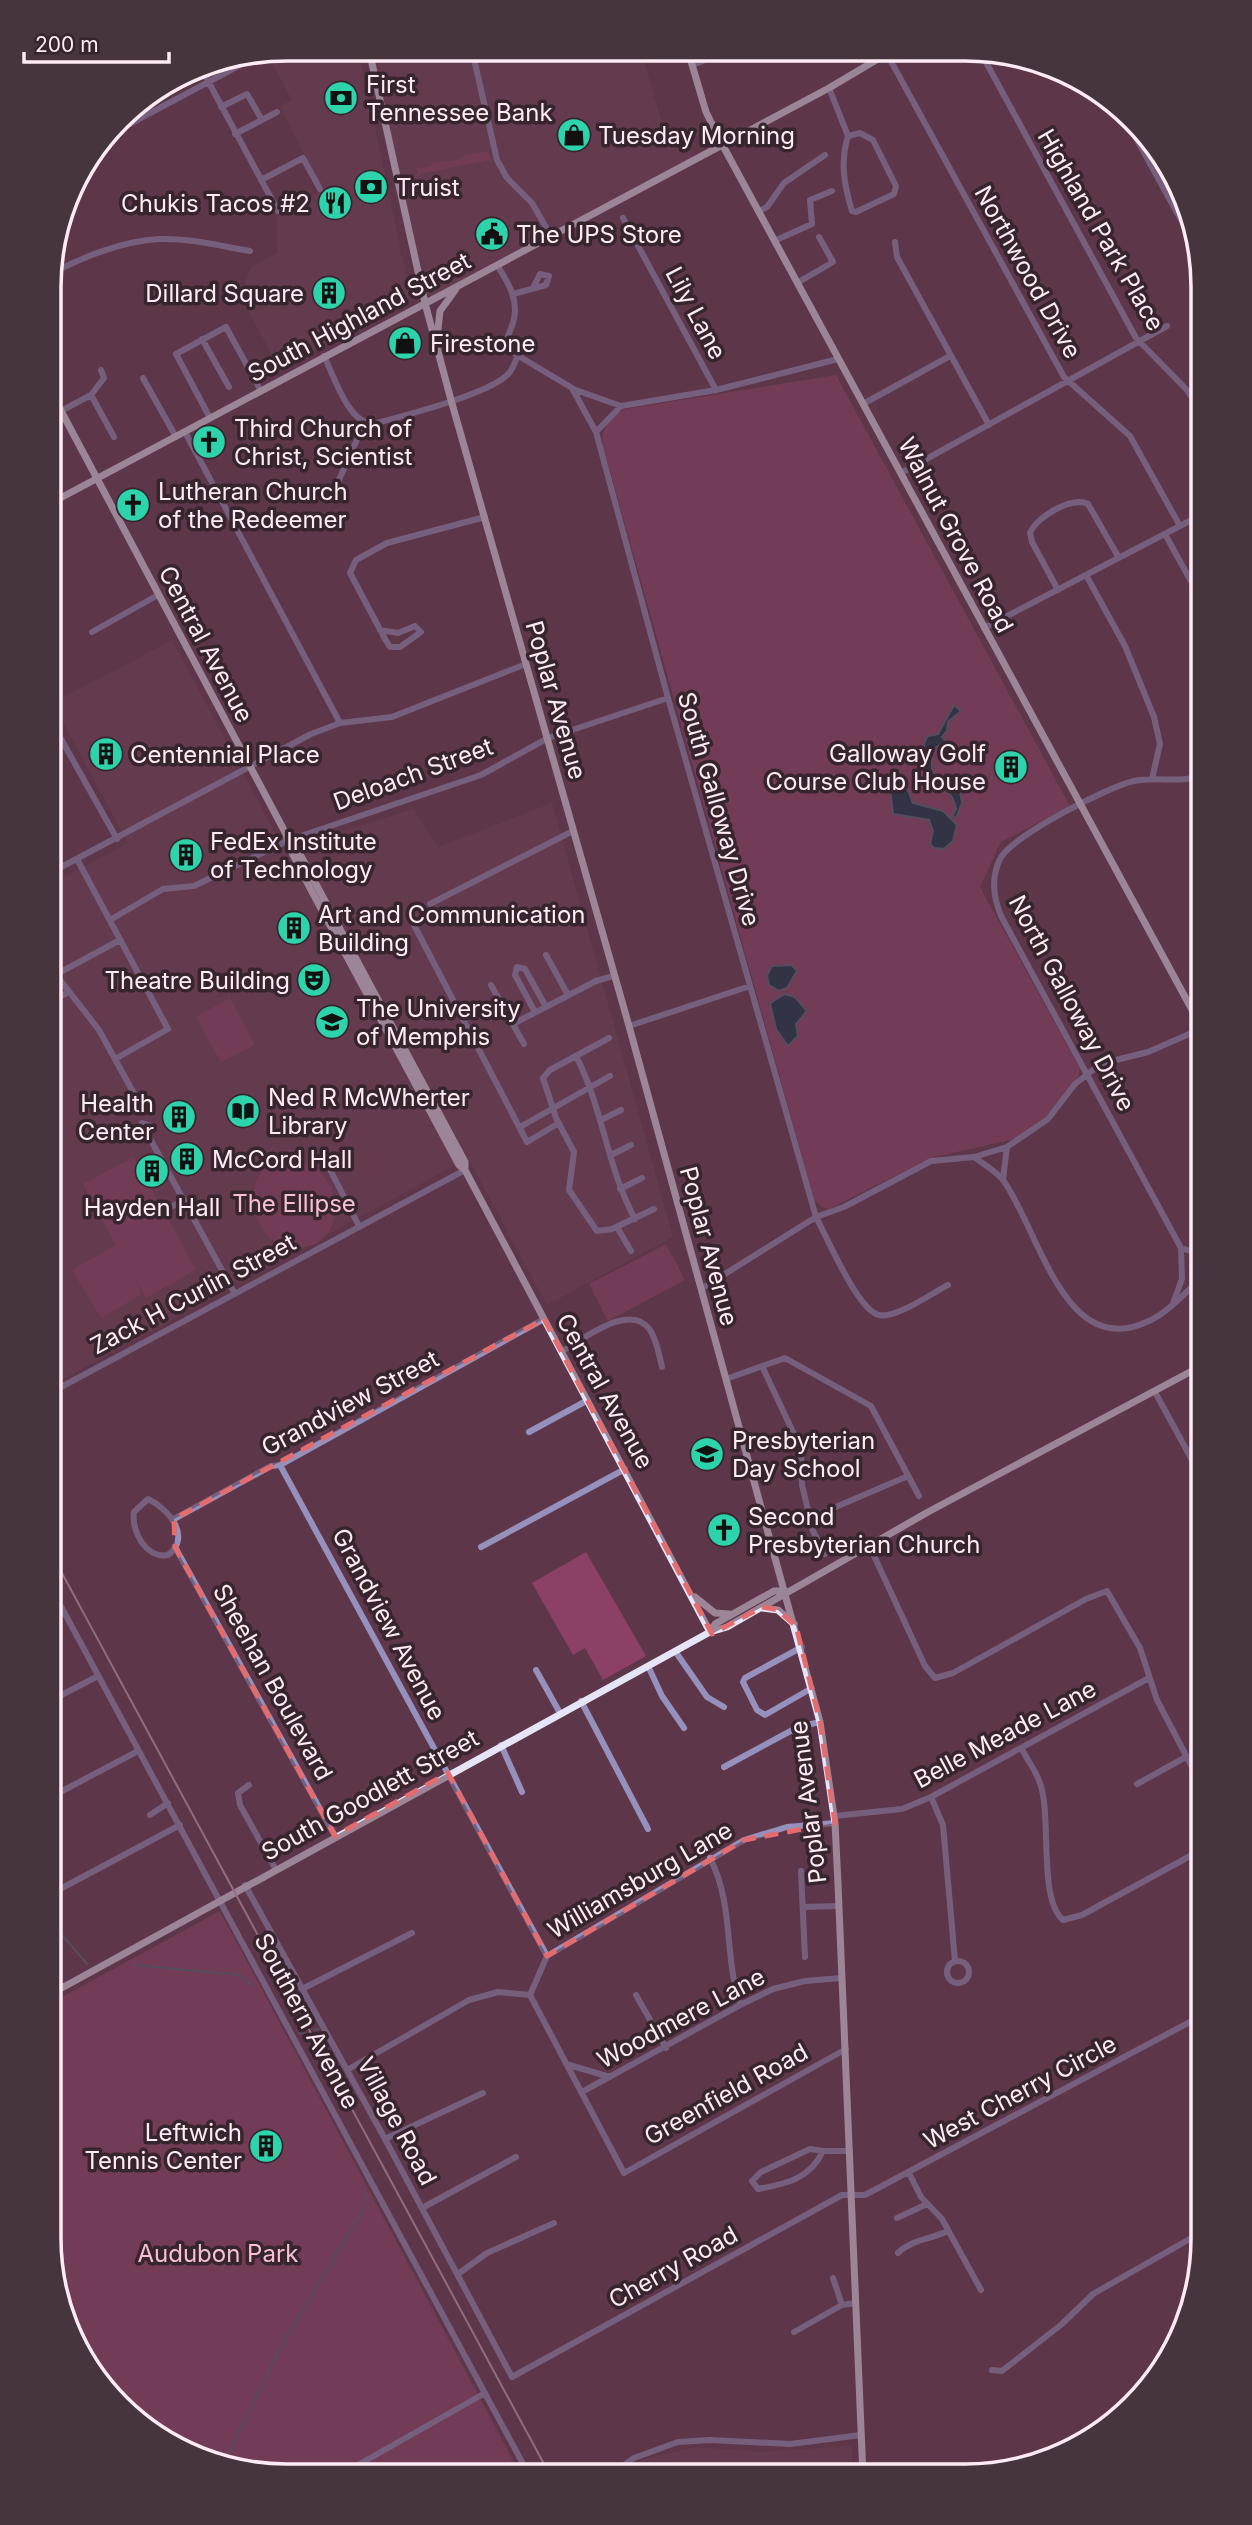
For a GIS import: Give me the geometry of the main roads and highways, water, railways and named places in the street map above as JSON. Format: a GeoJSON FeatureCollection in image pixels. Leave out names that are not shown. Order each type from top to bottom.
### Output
{"type":"FeatureCollection","features":[{"type":"Feature","properties":{"kind":"main road","name":"Poplar Avenue"},"geometry":{"type":"LineString","coordinates":[[372,61],[425,303],[802,1647],[820,1722],[834,1819],[839,1906],[862,2464]]}},
{"type":"Feature","properties":{"kind":"main road","name":"Walnut Grove Road"},"geometry":{"type":"LineString","coordinates":[[691,61],[706,112],[722,144],[1191,1007]]}},
{"type":"Feature","properties":{"kind":"main road","name":"South Highland Street"},"geometry":{"type":"LineString","coordinates":[[62,497],[829,88],[867,61]]}},
{"type":"Feature","properties":{"kind":"main road"},"geometry":{"type":"LineString","coordinates":[[437,345],[441,309],[464,283]]}},
{"type":"Feature","properties":{"kind":"main road","name":"Central Avenue"},"geometry":{"type":"LineString","coordinates":[[62,413],[289,840],[289,847],[311,890],[459,1165],[465,1170],[710,1632]]}},
{"type":"Feature","properties":{"kind":"main road","name":"South Goodlett Street"},"geometry":{"type":"LineString","coordinates":[[61,1988],[448,1773],[710,1632],[727,1627],[869,1545],[1190,1372]]}},
{"type":"Feature","properties":{"kind":"main road"},"geometry":{"type":"LineString","coordinates":[[687,1588],[708,1609],[733,1614]]}},
{"type":"Feature","properties":{"kind":"main road","name":"South Goodlett Street"},"geometry":{"type":"LineString","coordinates":[[710,1632],[715,1624],[774,1591],[786,1591]]}},
{"type":"Feature","properties":{"kind":"main road"},"geometry":{"type":"LineString","coordinates":[[762,1608],[778,1610],[796,1626]]}},
{"type":"Feature","properties":{"kind":"water"},"geometry":{"type":"Polygon","coordinates":[[[954,705],[961,711],[948,722],[947,731],[942,737],[946,741],[932,750],[932,770],[936,776],[960,791],[962,803],[956,818],[952,816],[956,809],[951,796],[929,776],[924,756],[926,739],[938,734],[954,705]]]}},
{"type":"Feature","properties":{"kind":"water"},"geometry":{"type":"Polygon","coordinates":[[[904,780],[913,803],[943,811],[957,825],[953,841],[944,849],[934,848],[930,844],[933,831],[929,820],[893,814],[890,789],[904,780]]]}},
{"type":"Feature","properties":{"kind":"water"},"geometry":{"type":"Polygon","coordinates":[[[792,965],[797,971],[787,988],[779,991],[769,985],[767,975],[772,966],[792,965]]]}},
{"type":"Feature","properties":{"kind":"water"},"geometry":{"type":"Polygon","coordinates":[[[785,994],[795,997],[807,1011],[796,1024],[798,1036],[788,1046],[776,1029],[770,1003],[785,994]]]}},
{"type":"Feature","properties":{"kind":"waterway"},"geometry":{"type":"LineString","coordinates":[[61,1937],[87,1964]]}},
{"type":"Feature","properties":{"kind":"waterway"},"geometry":{"type":"LineString","coordinates":[[134,1965],[239,1975],[252,1985]]}},
{"type":"Feature","properties":{"kind":"waterway"},"geometry":{"type":"LineString","coordinates":[[314,2030],[319,2029]]}},
{"type":"Feature","properties":{"kind":"waterway"},"geometry":{"type":"LineString","coordinates":[[299,2033],[305,2033]]}},
{"type":"Feature","properties":{"kind":"waterway"},"geometry":{"type":"LineString","coordinates":[[228,2456],[279,2350],[366,2204],[366,2192]]}},
{"type":"Feature","properties":{"kind":"railway"},"geometry":{"type":"LineString","coordinates":[[61,1572],[544,2464]]}},
{"type":"Feature","properties":{"kind":"place","name":"First Tennessee Bank"},"geometry":{"type":"Point","coordinates":[341,98]}},
{"type":"Feature","properties":{"kind":"place","name":"Tuesday Morning"},"geometry":{"type":"Point","coordinates":[574,135]}},
{"type":"Feature","properties":{"kind":"place","name":"Truist"},"geometry":{"type":"Point","coordinates":[371,187]}},
{"type":"Feature","properties":{"kind":"place","name":"Chukis Tacos #2"},"geometry":{"type":"Point","coordinates":[335,203]}},
{"type":"Feature","properties":{"kind":"place","name":"The UPS Store"},"geometry":{"type":"Point","coordinates":[492,234]}},
{"type":"Feature","properties":{"kind":"place","name":"Dillard Square"},"geometry":{"type":"Point","coordinates":[329,293]}},
{"type":"Feature","properties":{"kind":"place","name":"Firestone"},"geometry":{"type":"Point","coordinates":[405,343]}},
{"type":"Feature","properties":{"kind":"place","name":"Third Church of Christ, Scientist"},"geometry":{"type":"Point","coordinates":[209,442]}},
{"type":"Feature","properties":{"kind":"place","name":"Lutheran Church of the Redeemer"},"geometry":{"type":"Point","coordinates":[133,505]}},
{"type":"Feature","properties":{"kind":"place","name":"Centennial Place"},"geometry":{"type":"Point","coordinates":[106,754]}},
{"type":"Feature","properties":{"kind":"place","name":"Galloway Golf Course Club House"},"geometry":{"type":"Point","coordinates":[1011,767]}},
{"type":"Feature","properties":{"kind":"place","name":"FedEx Institute of Technology"},"geometry":{"type":"Point","coordinates":[186,855]}},
{"type":"Feature","properties":{"kind":"place","name":"Art and Communication Building"},"geometry":{"type":"Point","coordinates":[294,928]}},
{"type":"Feature","properties":{"kind":"place","name":"Theatre Building"},"geometry":{"type":"Point","coordinates":[314,980]}},
{"type":"Feature","properties":{"kind":"place","name":"The University of Memphis"},"geometry":{"type":"Point","coordinates":[332,1022]}},
{"type":"Feature","properties":{"kind":"place","name":"Ned R McWherter Library"},"geometry":{"type":"Point","coordinates":[243,1111]}},
{"type":"Feature","properties":{"kind":"place","name":"Health Center"},"geometry":{"type":"Point","coordinates":[179,1117]}},
{"type":"Feature","properties":{"kind":"place","name":"McCord Hall"},"geometry":{"type":"Point","coordinates":[187,1159]}},
{"type":"Feature","properties":{"kind":"place","name":"Hayden Hall"},"geometry":{"type":"Point","coordinates":[152,1171]}},
{"type":"Feature","properties":{"kind":"place","name":"Presbyterian Day School"},"geometry":{"type":"Point","coordinates":[707,1454]}},
{"type":"Feature","properties":{"kind":"place","name":"Second Presbyterian Church"},"geometry":{"type":"Point","coordinates":[724,1530]}},
{"type":"Feature","properties":{"kind":"place","name":"Leftwich Tennis Center"},"geometry":{"type":"Point","coordinates":[266,2146]}},
{"type":"Feature","properties":{"kind":"park label","name":"The Ellipse"},"geometry":{"type":"Point","coordinates":[294,1203]}},
{"type":"Feature","properties":{"kind":"park label","name":"Audubon Park"},"geometry":{"type":"Point","coordinates":[218,2253]}}]}
